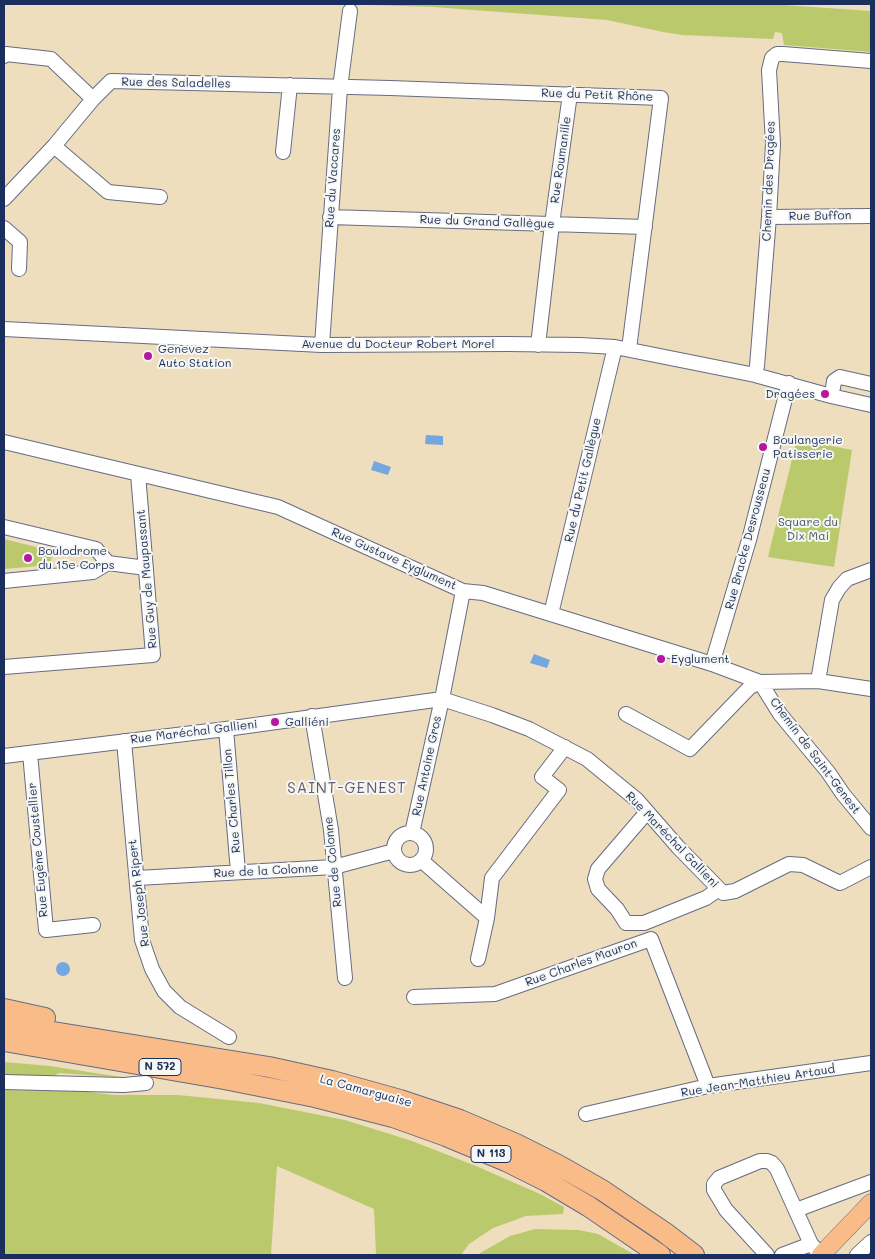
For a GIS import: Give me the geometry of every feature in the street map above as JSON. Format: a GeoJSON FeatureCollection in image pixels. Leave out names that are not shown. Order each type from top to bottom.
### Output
{"type":"FeatureCollection","features":[{"type":"Feature","properties":{"kind":"highway"},"geometry":{"type":"LineString","coordinates":[[4,1009],[195,1055]]}},
{"type":"Feature","properties":{"kind":"highway","name":"La Camarguaise"},"geometry":{"type":"LineString","coordinates":[[4,1024],[269,1067],[332,1081],[400,1100],[460,1120],[516,1144],[602,1190],[694,1255]]}},
{"type":"Feature","properties":{"kind":"highway","name":"La Camarguaise"},"geometry":{"type":"LineString","coordinates":[[4,1041],[224,1078],[315,1097],[392,1117],[446,1136],[506,1161],[546,1181],[588,1206],[655,1251]]}},
{"type":"Feature","properties":{"kind":"highway"},"geometry":{"type":"LineString","coordinates":[[4,1053],[92,1065],[236,1089],[315,1097]]}},
{"type":"Feature","properties":{"kind":"main road"},"geometry":{"type":"LineString","coordinates":[[818,1251],[871,1202]]}},
{"type":"Feature","properties":{"kind":"street","name":"Rue du Vaccares"},"geometry":{"type":"LineString","coordinates":[[322,345],[340,88],[350,10]]}},
{"type":"Feature","properties":{"kind":"street"},"geometry":{"type":"LineString","coordinates":[[4,56],[6,54],[51,59],[94,99]]}},
{"type":"Feature","properties":{"kind":"street","name":"Chemin des Dragées"},"geometry":{"type":"LineString","coordinates":[[755,374],[769,217],[773,144],[769,70],[772,58],[777,54],[783,54],[871,61]]}},
{"type":"Feature","properties":{"kind":"street","name":"Rue des Saladelles"},"geometry":{"type":"LineString","coordinates":[[4,198],[54,146],[111,81],[340,88]]}},
{"type":"Feature","properties":{"kind":"street"},"geometry":{"type":"LineString","coordinates":[[283,152],[290,85]]}},
{"type":"Feature","properties":{"kind":"street","name":"Rue du Petit Rhône"},"geometry":{"type":"LineString","coordinates":[[340,88],[662,98],[629,349]]}},
{"type":"Feature","properties":{"kind":"street","name":"Rue Roumanille"},"geometry":{"type":"LineString","coordinates":[[538,345],[570,94]]}},
{"type":"Feature","properties":{"kind":"street"},"geometry":{"type":"LineString","coordinates":[[54,146],[108,192],[160,197]]}},
{"type":"Feature","properties":{"kind":"street","name":"Rue Buffon"},"geometry":{"type":"LineString","coordinates":[[769,217],[871,216]]}},
{"type":"Feature","properties":{"kind":"street","name":"Rue du Grand Gallègue"},"geometry":{"type":"LineString","coordinates":[[330,217],[644,227]]}},
{"type":"Feature","properties":{"kind":"street"},"geometry":{"type":"LineString","coordinates":[[4,228],[20,242],[19,269]]}},
{"type":"Feature","properties":{"kind":"street","name":"Avenue du Docteur Robert Morel"},"geometry":{"type":"LineString","coordinates":[[4,329],[322,345],[615,346],[755,374],[831,396],[871,405]]}},
{"type":"Feature","properties":{"kind":"street","name":"Rue du Petit Gallègue"},"geometry":{"type":"LineString","coordinates":[[551,614],[615,346]]}},
{"type":"Feature","properties":{"kind":"street"},"geometry":{"type":"LineString","coordinates":[[832,388],[834,381],[840,377],[871,384]]}},
{"type":"Feature","properties":{"kind":"street","name":"Avenue du Docteur Robert Morel"},"geometry":{"type":"LineString","coordinates":[[789,384],[832,388],[871,396]]}},
{"type":"Feature","properties":{"kind":"street","name":"Rue Bracke Desrousseau"},"geometry":{"type":"LineString","coordinates":[[712,664],[749,540],[789,384]]}},
{"type":"Feature","properties":{"kind":"street","name":"Rue Gustave Eyglument"},"geometry":{"type":"LineString","coordinates":[[4,442],[278,507],[463,590],[483,593],[551,614],[712,664],[760,682],[818,681],[871,689]]}},
{"type":"Feature","properties":{"kind":"street","name":"Rue Guy de Maupassant"},"geometry":{"type":"LineString","coordinates":[[4,667],[153,655],[138,474]]}},
{"type":"Feature","properties":{"kind":"street"},"geometry":{"type":"LineString","coordinates":[[4,527],[96,549],[108,563]]}},
{"type":"Feature","properties":{"kind":"street"},"geometry":{"type":"LineString","coordinates":[[4,581],[94,572],[108,563],[146,568]]}},
{"type":"Feature","properties":{"kind":"street"},"geometry":{"type":"LineString","coordinates":[[818,681],[832,600],[847,579],[871,570]]}},
{"type":"Feature","properties":{"kind":"street","name":"Rue Antoine Gros"},"geometry":{"type":"LineString","coordinates":[[412,833],[442,699],[463,590]]}},
{"type":"Feature","properties":{"kind":"street"},"geometry":{"type":"LineString","coordinates":[[626,714],[690,749],[750,687],[760,682]]}},
{"type":"Feature","properties":{"kind":"street","name":"Chemin de Saint-Genest"},"geometry":{"type":"LineString","coordinates":[[760,682],[780,714],[871,828]]}},
{"type":"Feature","properties":{"kind":"street","name":"Rue Maréchal Gallieni"},"geometry":{"type":"LineString","coordinates":[[4,756],[226,729],[442,699],[529,729],[587,759],[637,800],[723,894],[735,891],[789,864],[803,865],[840,883],[871,867]]}},
{"type":"Feature","properties":{"kind":"street","name":"Rue de Colonne"},"geometry":{"type":"LineString","coordinates":[[312,716],[331,830],[345,978]]}},
{"type":"Feature","properties":{"kind":"street","name":"Rue Charles Tillon"},"geometry":{"type":"LineString","coordinates":[[226,729],[238,872]]}},
{"type":"Feature","properties":{"kind":"street","name":"Rue Joseph Ripert"},"geometry":{"type":"LineString","coordinates":[[124,741],[142,940],[152,969],[164,991],[180,1008],[229,1037]]}},
{"type":"Feature","properties":{"kind":"street"},"geometry":{"type":"LineString","coordinates":[[478,959],[487,918],[492,878],[559,790],[542,777],[565,747]]}},
{"type":"Feature","properties":{"kind":"street","name":"Rue Eugène Coustellier"},"geometry":{"type":"LineString","coordinates":[[30,753],[46,930],[93,924]]}},
{"type":"Feature","properties":{"kind":"street"},"geometry":{"type":"LineString","coordinates":[[647,812],[598,868],[595,879],[598,889],[617,909],[626,923],[644,923],[706,898],[719,889]]}},
{"type":"Feature","properties":{"kind":"street"},"geometry":{"type":"LineString","coordinates":[[405,833],[412,833],[423,838],[426,850],[422,860],[411,865],[400,861],[394,851],[394,844],[398,837],[405,833]]}},
{"type":"Feature","properties":{"kind":"street","name":"Rue de la Colonne"},"geometry":{"type":"LineString","coordinates":[[137,878],[334,867],[394,851]]}},
{"type":"Feature","properties":{"kind":"street"},"geometry":{"type":"LineString","coordinates":[[422,860],[487,918]]}},
{"type":"Feature","properties":{"kind":"street","name":"Rue Charles Mauron"},"geometry":{"type":"LineString","coordinates":[[414,997],[495,994],[651,938],[708,1086]]}},
{"type":"Feature","properties":{"kind":"street","name":"Rue Jean-Matthieu Artaud"},"geometry":{"type":"LineString","coordinates":[[586,1114],[708,1086],[871,1063]]}},
{"type":"Feature","properties":{"kind":"street"},"geometry":{"type":"LineString","coordinates":[[4,1082],[124,1085],[146,1083]]}},
{"type":"Feature","properties":{"kind":"street"},"geometry":{"type":"LineString","coordinates":[[767,1255],[726,1210],[714,1190],[714,1184],[719,1178],[760,1161],[768,1161],[777,1169],[818,1251],[782,1255]]}},
{"type":"Feature","properties":{"kind":"street"},"geometry":{"type":"LineString","coordinates":[[796,1210],[871,1182]]}},
{"type":"Feature","properties":{"kind":"street"},"geometry":{"type":"LineString","coordinates":[[857,1255],[871,1242]]}},
{"type":"Feature","properties":{"kind":"green space"},"geometry":{"type":"Polygon","coordinates":[[[339,4],[769,4],[871,11],[871,52],[784,45],[782,33],[775,32],[773,39],[682,35],[607,20],[433,7],[339,4]]]}},
{"type":"Feature","properties":{"kind":"green space","name":"Square du Dix Mai"},"geometry":{"type":"Polygon","coordinates":[[[797,439],[852,450],[834,567],[768,557],[797,439]]]}},
{"type":"Feature","properties":{"kind":"green space","name":"Boulodrome du 15e Corps"},"geometry":{"type":"Polygon","coordinates":[[[4,539],[52,551],[51,565],[4,569],[4,539]]]}},
{"type":"Feature","properties":{"kind":"green space"},"geometry":{"type":"Polygon","coordinates":[[[4,1062],[50,1066],[127,1078],[59,1073],[49,1079],[4,1076],[4,1062]]]}},
{"type":"Feature","properties":{"kind":"green space"},"geometry":{"type":"Polygon","coordinates":[[[4,1090],[81,1091],[113,1095],[178,1095],[259,1103],[345,1120],[412,1141],[476,1166],[540,1194],[564,1207],[563,1214],[526,1216],[493,1228],[469,1244],[461,1255],[376,1255],[374,1209],[277,1166],[271,1255],[4,1255],[4,1090]]]}},
{"type":"Feature","properties":{"kind":"green space"},"geometry":{"type":"Polygon","coordinates":[[[535,1229],[579,1230],[598,1234],[635,1255],[478,1255],[510,1236],[535,1229]]]}},
{"type":"Feature","properties":{"kind":"water"},"geometry":{"type":"Polygon","coordinates":[[[426,435],[443,436],[443,445],[425,444],[426,435]]]}},
{"type":"Feature","properties":{"kind":"water"},"geometry":{"type":"Polygon","coordinates":[[[374,461],[391,467],[388,475],[371,470],[374,461]]]}},
{"type":"Feature","properties":{"kind":"water"},"geometry":{"type":"Polygon","coordinates":[[[534,654],[550,660],[547,668],[530,663],[534,654]]]}},
{"type":"Feature","properties":{"kind":"water"},"geometry":{"type":"Polygon","coordinates":[[[63,962],[68,964],[70,969],[68,974],[63,976],[58,974],[56,969],[58,964],[63,962]]]}},
{"type":"Feature","properties":{"kind":"place","name":"Genevez Auto Station"},"geometry":{"type":"Point","coordinates":[148,356]}},
{"type":"Feature","properties":{"kind":"place","name":"Dragées"},"geometry":{"type":"Point","coordinates":[825,394]}},
{"type":"Feature","properties":{"kind":"place","name":"Boulangerie Patisserie"},"geometry":{"type":"Point","coordinates":[763,447]}},
{"type":"Feature","properties":{"kind":"place","name":"Boulodrome du 15e Corps"},"geometry":{"type":"Point","coordinates":[28,558]}},
{"type":"Feature","properties":{"kind":"place","name":"Eyglument"},"geometry":{"type":"Point","coordinates":[661,659]}},
{"type":"Feature","properties":{"kind":"place","name":"Galliéni"},"geometry":{"type":"Point","coordinates":[275,722]}},
{"type":"Feature","properties":{"kind":"district","name":"SAINT-GENEST"},"geometry":{"type":"Point","coordinates":[347,788]}}]}
